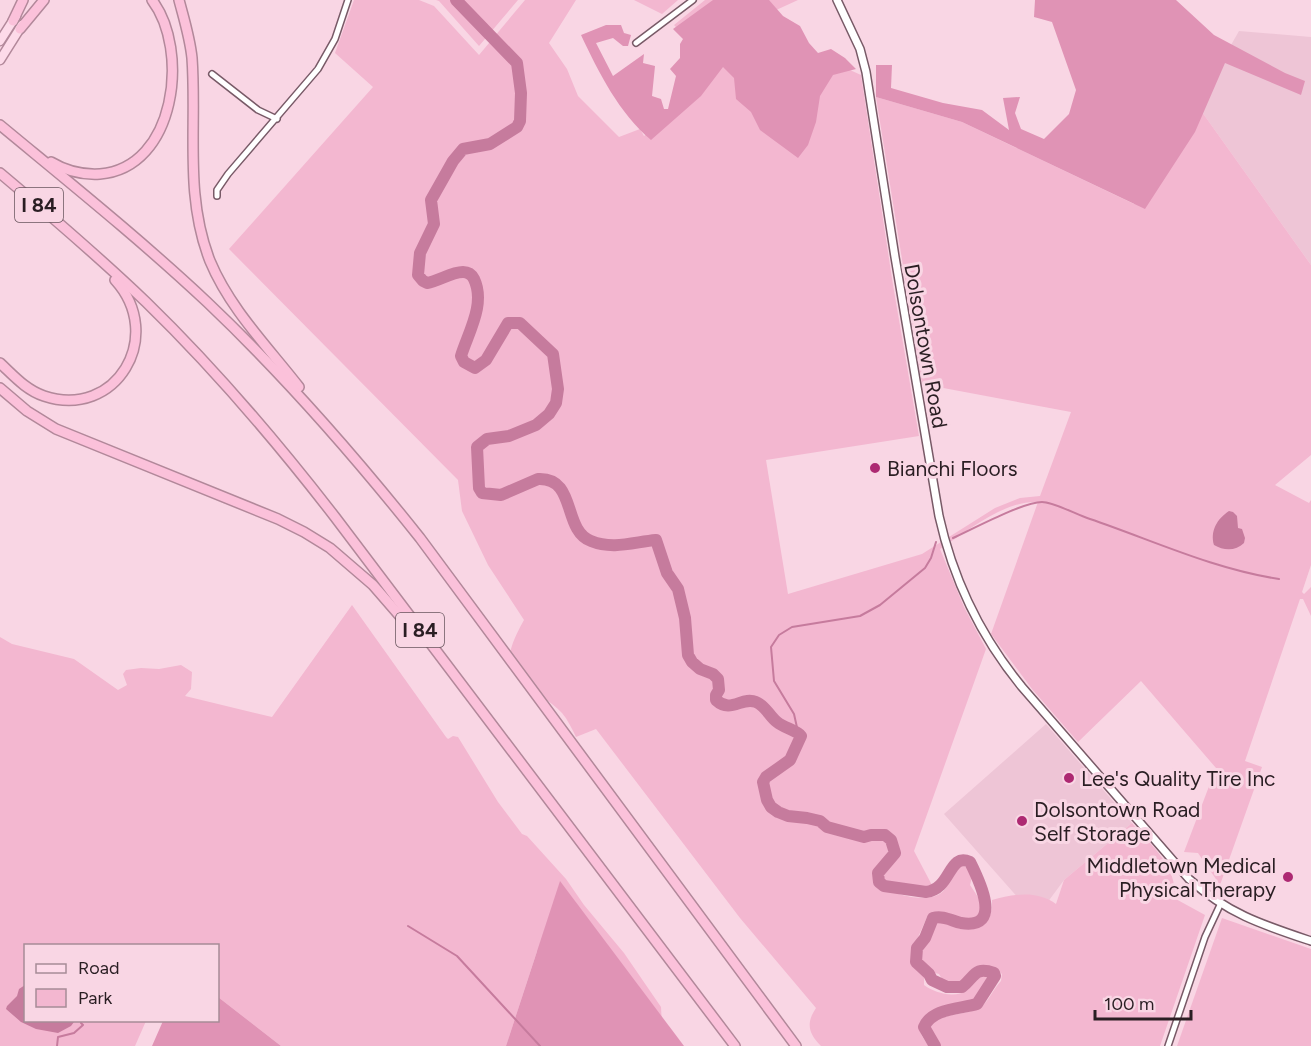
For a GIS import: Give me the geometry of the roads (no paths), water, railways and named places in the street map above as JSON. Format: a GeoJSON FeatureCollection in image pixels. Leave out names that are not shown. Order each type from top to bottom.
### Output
{"type":"FeatureCollection","features":[{"type":"Feature","properties":{"kind":"highway"},"geometry":{"type":"LineString","coordinates":[[13,21],[25,0]]}},
{"type":"Feature","properties":{"kind":"highway"},"geometry":{"type":"LineString","coordinates":[[20,29],[44,0]]}},
{"type":"Feature","properties":{"kind":"highway"},"geometry":{"type":"LineString","coordinates":[[19,141],[67,170],[90,174],[116,171],[133,162],[146,150],[164,117],[172,79],[169,39],[162,16],[152,0]]}},
{"type":"Feature","properties":{"kind":"highway"},"geometry":{"type":"LineString","coordinates":[[179,0],[192,58],[194,195],[198,223],[209,256],[223,288],[237,309],[340,442]]}},
{"type":"Feature","properties":{"kind":"highway","name":"I 84"},"geometry":{"type":"LineString","coordinates":[[0,125],[128,231],[200,295],[291,387],[340,442],[426,546],[796,1046]]}},
{"type":"Feature","properties":{"kind":"highway","name":"I 84"},"geometry":{"type":"LineString","coordinates":[[0,173],[77,238],[147,303],[238,399],[306,479],[735,1046]]}},
{"type":"Feature","properties":{"kind":"highway"},"geometry":{"type":"LineString","coordinates":[[0,363],[29,389],[45,396],[64,400],[83,398],[101,391],[118,378],[125,369],[131,359],[136,340],[136,318],[132,307],[120,286],[77,238]]}},
{"type":"Feature","properties":{"kind":"highway"},"geometry":{"type":"LineString","coordinates":[[0,388],[27,411],[56,429],[278,519],[314,538],[350,564],[373,585],[399,613],[436,660],[458,680]]}},
{"type":"Feature","properties":{"kind":"main road"},"geometry":{"type":"LineString","coordinates":[[0,60],[38,0]]}},
{"type":"Feature","properties":{"kind":"main road"},"geometry":{"type":"LineString","coordinates":[[0,41],[13,21]]}},
{"type":"Feature","properties":{"kind":"street"},"geometry":{"type":"LineString","coordinates":[[217,196],[217,190],[228,174],[307,84],[327,56],[348,0]]}},
{"type":"Feature","properties":{"kind":"street"},"geometry":{"type":"LineString","coordinates":[[636,43],[693,0]]}},
{"type":"Feature","properties":{"kind":"street","name":"Dolsontown Road"},"geometry":{"type":"LineString","coordinates":[[837,0],[860,50],[866,72],[898,281],[939,516],[955,573],[980,626],[1012,674],[1180,870],[1220,905],[1252,921],[1311,941]]}},
{"type":"Feature","properties":{"kind":"street"},"geometry":{"type":"LineString","coordinates":[[212,75],[258,110],[277,119]]}},
{"type":"Feature","properties":{"kind":"street"},"geometry":{"type":"LineString","coordinates":[[1168,1046],[1205,937],[1220,905]]}},
{"type":"Feature","properties":{"kind":"waterway"},"geometry":{"type":"LineString","coordinates":[[456,0],[517,63],[521,93],[520,121],[517,127],[490,144],[463,149],[453,161],[431,200],[434,224],[420,253],[418,275],[427,283],[463,272],[470,274],[474,279],[478,298],[477,308],[461,356],[464,362],[475,368],[486,360],[508,323],[520,323],[553,354],[558,389],[556,403],[549,414],[536,425],[509,436],[487,439],[477,447],[479,488],[482,493],[501,495],[538,479],[550,481],[559,486],[576,526],[582,535],[591,541],[607,545],[624,545],[656,540],[667,573],[678,589],[685,618],[688,655],[700,669],[713,674],[718,679],[719,690],[716,700],[727,705],[746,701],[756,702],[777,722],[801,736],[790,760],[766,777],[763,782],[771,807],[788,816],[820,821],[827,827],[864,837],[885,835],[891,840],[895,853],[878,873],[879,882],[884,886],[926,892],[941,885],[957,862],[963,860],[970,862],[985,902],[982,919],[974,923],[961,923],[944,918],[933,918],[925,938],[917,948],[916,962],[932,980],[947,987],[962,987],[975,974],[982,971],[994,973],[995,976],[977,1004],[947,1010],[933,1016],[928,1021],[924,1027],[935,1046]]}},
{"type":"Feature","properties":{"kind":"waterway"},"geometry":{"type":"LineString","coordinates":[[953,538],[1023,506],[1042,502],[1059,506],[1207,561],[1279,579]]}},
{"type":"Feature","properties":{"kind":"waterway"},"geometry":{"type":"LineString","coordinates":[[798,732],[794,714],[774,681],[771,647],[779,635],[792,627],[860,616],[880,605],[925,568],[936,542]]}},
{"type":"Feature","properties":{"kind":"waterway"},"geometry":{"type":"LineString","coordinates":[[408,926],[457,956],[540,1046]]}},
{"type":"Feature","properties":{"kind":"waterway"},"geometry":{"type":"LineString","coordinates":[[57,1046],[58,1037],[74,1033],[83,1025],[81,1023]]}},
{"type":"Feature","properties":{"kind":"place","name":"Bianchi Floors"},"geometry":{"type":"Point","coordinates":[875,468]}},
{"type":"Feature","properties":{"kind":"place","name":"Lee's Quality Tire Inc"},"geometry":{"type":"Point","coordinates":[1069,778]}},
{"type":"Feature","properties":{"kind":"place","name":"Dolsontown Road Self Storage"},"geometry":{"type":"Point","coordinates":[1022,821]}},
{"type":"Feature","properties":{"kind":"place","name":"Middletown Medical Physical Therapy"},"geometry":{"type":"Point","coordinates":[1288,877]}}]}
